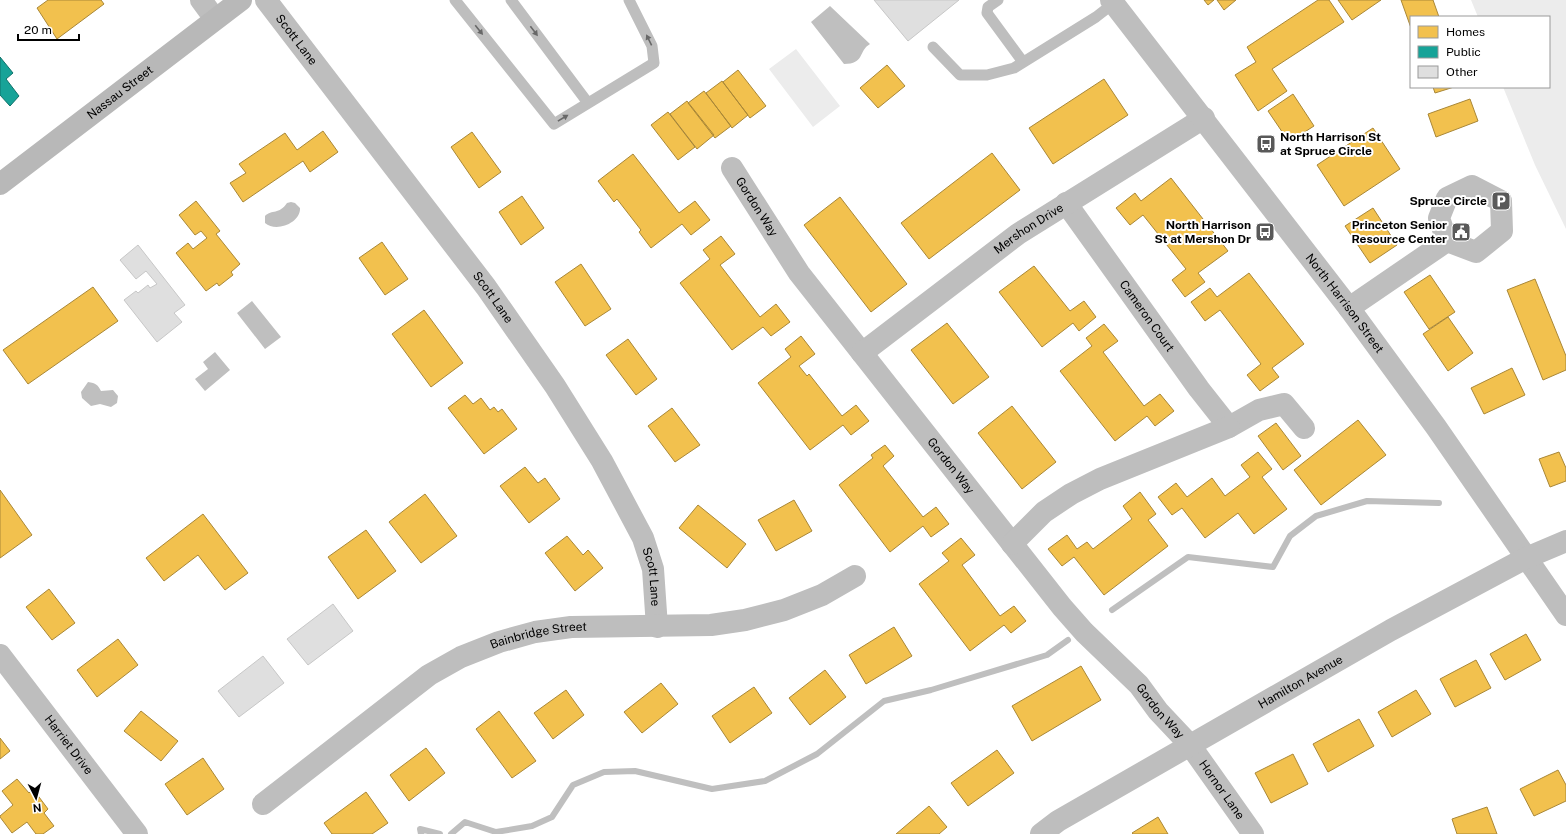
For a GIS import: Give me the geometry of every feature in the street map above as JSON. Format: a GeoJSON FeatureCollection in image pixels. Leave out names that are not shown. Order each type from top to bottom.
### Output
{"type":"FeatureCollection","features":[{"type":"Feature","properties":{"kind":"main road","name":"Nassau Street"},"geometry":{"type":"LineString","coordinates":[[0,184],[241,0]]}},
{"type":"Feature","properties":{"kind":"street"},"geometry":{"type":"LineString","coordinates":[[200,0],[215,20]]}},
{"type":"Feature","properties":{"kind":"street","name":"Scott Lane"},"geometry":{"type":"LineString","coordinates":[[266,0],[486,287],[555,386],[602,461],[644,538],[653,569],[658,627]]}},
{"type":"Feature","properties":{"kind":"street","name":"North Harrison Street"},"geometry":{"type":"LineString","coordinates":[[1113,2],[1204,118],[1349,308],[1436,427],[1566,615]]}},
{"type":"Feature","properties":{"kind":"street","name":"Mershon Drive"},"geometry":{"type":"LineString","coordinates":[[862,353],[1018,234],[1204,118]]}},
{"type":"Feature","properties":{"kind":"street","name":"Gordon Way"},"geometry":{"type":"LineString","coordinates":[[732,168],[798,273],[1012,544],[1084,632],[1139,684],[1158,711],[1190,746]]}},
{"type":"Feature","properties":{"kind":"street","name":"Cameron Court"},"geometry":{"type":"LineString","coordinates":[[1066,203],[1199,390],[1229,427]]}},
{"type":"Feature","properties":{"kind":"street"},"geometry":{"type":"LineString","coordinates":[[1349,308],[1447,241]]}},
{"type":"Feature","properties":{"kind":"street"},"geometry":{"type":"LineString","coordinates":[[1012,544],[1044,512],[1071,494],[1100,479],[1229,427],[1259,410],[1284,404],[1304,428]]}},
{"type":"Feature","properties":{"kind":"street","name":"Hamilton Avenue"},"geometry":{"type":"LineString","coordinates":[[1041,834],[1058,821],[1391,630],[1526,558],[1566,541]]}},
{"type":"Feature","properties":{"kind":"street","name":"Bainbridge Street"},"geometry":{"type":"LineString","coordinates":[[263,804],[429,675],[461,657],[499,642],[535,632],[571,627],[658,627],[711,625],[745,620],[784,610],[822,595],[855,576]]}},
{"type":"Feature","properties":{"kind":"street","name":"Harriet Drive"},"geometry":{"type":"LineString","coordinates":[[0,655],[137,834]]}},
{"type":"Feature","properties":{"kind":"street","name":"Hornor Lane"},"geometry":{"type":"LineString","coordinates":[[1190,746],[1253,834]]}},
{"type":"Feature","properties":{"kind":"lane"},"geometry":{"type":"LineString","coordinates":[[455,0],[554,124],[654,63],[652,46],[629,0]]}},
{"type":"Feature","properties":{"kind":"lane"},"geometry":{"type":"LineString","coordinates":[[511,0],[588,103]]}},
{"type":"Feature","properties":{"kind":"lane"},"geometry":{"type":"LineString","coordinates":[[998,0],[988,7],[987,13],[1023,62]]}},
{"type":"Feature","properties":{"kind":"lane"},"geometry":{"type":"LineString","coordinates":[[933,47],[960,75],[987,75],[1014,68],[1096,16],[1113,2]]}},
{"type":"Feature","properties":{"kind":"shaded area"},"geometry":{"type":"Polygon","coordinates":[[[1471,0],[1566,0],[1566,229],[1535,165],[1503,88],[1550,88],[1550,16],[1478,16],[1471,0]]]}},
{"type":"Feature","properties":{"kind":"shaded area"},"geometry":{"type":"Polygon","coordinates":[[[830,6],[870,44],[855,62],[844,64],[811,22],[830,6]]]}},
{"type":"Feature","properties":{"kind":"shaded area"},"geometry":{"type":"Polygon","coordinates":[[[796,49],[840,106],[813,127],[769,69],[796,49]]]}},
{"type":"Feature","properties":{"kind":"shaded area"},"geometry":{"type":"Polygon","coordinates":[[[287,203],[295,203],[300,208],[299,213],[292,222],[281,227],[270,226],[265,223],[265,216],[278,211],[287,203]]]}},
{"type":"Feature","properties":{"kind":"shaded area"},"geometry":{"type":"Polygon","coordinates":[[[252,301],[281,337],[265,349],[237,313],[252,301]]]}},
{"type":"Feature","properties":{"kind":"shaded area"},"geometry":{"type":"Polygon","coordinates":[[[215,352],[230,370],[205,391],[195,379],[208,369],[203,362],[215,352]]]}},
{"type":"Feature","properties":{"kind":"shaded area"},"geometry":{"type":"Polygon","coordinates":[[[88,382],[99,387],[101,391],[113,390],[118,396],[117,403],[111,407],[100,404],[91,406],[82,398],[81,392],[88,382]]]}},
{"type":"Feature","properties":{"kind":"building: Homes"},"geometry":{"type":"Polygon","coordinates":[[[48,0],[101,0],[104,4],[57,39],[37,8],[48,0]]]}},
{"type":"Feature","properties":{"kind":"building: Homes"},"geometry":{"type":"Polygon","coordinates":[[[1204,0],[1214,0],[1208,5],[1204,0]]]}},
{"type":"Feature","properties":{"kind":"building: Homes"},"geometry":{"type":"Polygon","coordinates":[[[1217,0],[1236,0],[1224,10],[1217,0]]]}},
{"type":"Feature","properties":{"kind":"building: Homes"},"geometry":{"type":"Polygon","coordinates":[[[1318,0],[1329,0],[1344,22],[1272,69],[1287,91],[1258,111],[1235,75],[1256,62],[1247,47],[1318,0]]]}},
{"type":"Feature","properties":{"kind":"building: Homes"},"geometry":{"type":"Polygon","coordinates":[[[1338,0],[1381,0],[1352,20],[1338,0]]]}},
{"type":"Feature","properties":{"kind":"building: Homes"},"geometry":{"type":"Polygon","coordinates":[[[1401,0],[1433,0],[1439,16],[1410,16],[1410,25],[1401,0]]]}},
{"type":"Feature","properties":{"kind":"building: Homes"},"geometry":{"type":"Polygon","coordinates":[[[887,65],[905,86],[878,108],[860,88],[887,65]]]}},
{"type":"Feature","properties":{"kind":"building: Homes"},"geometry":{"type":"Polygon","coordinates":[[[738,70],[766,106],[750,118],[723,82],[738,70]]]}},
{"type":"Feature","properties":{"kind":"building: Homes"},"geometry":{"type":"Polygon","coordinates":[[[1104,79],[1128,115],[1053,164],[1029,128],[1104,79]]]}},
{"type":"Feature","properties":{"kind":"building: Homes"},"geometry":{"type":"Polygon","coordinates":[[[722,81],[748,115],[732,128],[706,93],[722,81]]]}},
{"type":"Feature","properties":{"kind":"building: Homes"},"geometry":{"type":"Polygon","coordinates":[[[1433,88],[1451,88],[1435,93],[1433,88]]]}},
{"type":"Feature","properties":{"kind":"building: Homes"},"geometry":{"type":"Polygon","coordinates":[[[704,91],[731,126],[715,138],[688,103],[704,91]]]}},
{"type":"Feature","properties":{"kind":"building: Homes"},"geometry":{"type":"Polygon","coordinates":[[[1293,94],[1314,126],[1289,142],[1268,111],[1293,94]]]}},
{"type":"Feature","properties":{"kind":"building: Homes"},"geometry":{"type":"Polygon","coordinates":[[[1470,99],[1478,121],[1436,137],[1428,114],[1470,99]]]}},
{"type":"Feature","properties":{"kind":"building: Homes"},"geometry":{"type":"Polygon","coordinates":[[[687,101],[714,135],[697,149],[670,114],[687,101]]]}},
{"type":"Feature","properties":{"kind":"building: Homes"},"geometry":{"type":"Polygon","coordinates":[[[668,112],[695,147],[678,160],[651,125],[668,112]]]}},
{"type":"Feature","properties":{"kind":"building: Homes"},"geometry":{"type":"Polygon","coordinates":[[[1373,128],[1400,169],[1344,206],[1317,165],[1373,128]]]}},
{"type":"Feature","properties":{"kind":"building: Homes"},"geometry":{"type":"Polygon","coordinates":[[[323,131],[338,152],[310,172],[303,161],[243,202],[230,183],[246,173],[239,164],[285,133],[297,150],[323,131]]]}},
{"type":"Feature","properties":{"kind":"building: Homes"},"geometry":{"type":"Polygon","coordinates":[[[472,132],[501,172],[479,188],[451,147],[472,132]]]}},
{"type":"Feature","properties":{"kind":"building: Homes"},"geometry":{"type":"Polygon","coordinates":[[[992,153],[1020,190],[929,259],[901,223],[992,153]]]}},
{"type":"Feature","properties":{"kind":"building: Homes"},"geometry":{"type":"Polygon","coordinates":[[[633,154],[679,213],[695,201],[710,220],[691,235],[682,224],[651,248],[639,232],[641,230],[617,199],[614,202],[598,181],[633,154]]]}},
{"type":"Feature","properties":{"kind":"building: Homes"},"geometry":{"type":"Polygon","coordinates":[[[1171,178],[1228,251],[1198,273],[1205,282],[1185,297],[1172,280],[1186,269],[1143,215],[1130,225],[1116,208],[1135,193],[1141,201],[1171,178]]]}},
{"type":"Feature","properties":{"kind":"building: Homes"},"geometry":{"type":"Polygon","coordinates":[[[522,196],[544,228],[521,245],[499,212],[522,196]]]}},
{"type":"Feature","properties":{"kind":"building: Homes"},"geometry":{"type":"Polygon","coordinates":[[[840,197],[907,284],[871,312],[804,225],[840,197]]]}},
{"type":"Feature","properties":{"kind":"building: Homes"},"geometry":{"type":"Polygon","coordinates":[[[196,201],[220,231],[216,234],[240,264],[231,272],[233,275],[219,286],[217,283],[206,291],[176,253],[188,243],[193,249],[207,238],[201,231],[195,235],[179,215],[196,201]]]}},
{"type":"Feature","properties":{"kind":"building: Homes"},"geometry":{"type":"Polygon","coordinates":[[[1373,208],[1397,245],[1370,263],[1345,226],[1373,208]]]}},
{"type":"Feature","properties":{"kind":"building: Homes"},"geometry":{"type":"Polygon","coordinates":[[[721,236],[735,254],[720,265],[760,317],[776,304],[790,322],[771,336],[763,327],[732,350],[680,283],[710,259],[703,250],[721,236]]]}},
{"type":"Feature","properties":{"kind":"building: Homes"},"geometry":{"type":"Polygon","coordinates":[[[382,242],[408,279],[385,295],[359,258],[382,242]]]}},
{"type":"Feature","properties":{"kind":"building: Homes"},"geometry":{"type":"Polygon","coordinates":[[[581,264],[611,309],[585,326],[555,282],[581,264]]]}},
{"type":"Feature","properties":{"kind":"building: Homes"},"geometry":{"type":"Polygon","coordinates":[[[1034,266],[1070,311],[1084,301],[1096,317],[1079,331],[1073,323],[1042,347],[999,292],[1034,266]]]}},
{"type":"Feature","properties":{"kind":"building: Homes"},"geometry":{"type":"Polygon","coordinates":[[[1249,273],[1304,344],[1272,368],[1279,377],[1260,391],[1247,375],[1261,364],[1220,310],[1205,321],[1191,302],[1210,288],[1217,297],[1249,273]]]}},
{"type":"Feature","properties":{"kind":"building: Homes"},"geometry":{"type":"Polygon","coordinates":[[[1430,275],[1455,312],[1429,329],[1404,292],[1430,275]]]}},
{"type":"Feature","properties":{"kind":"building: Homes"},"geometry":{"type":"Polygon","coordinates":[[[1535,279],[1566,356],[1566,370],[1543,380],[1507,290],[1535,279]]]}},
{"type":"Feature","properties":{"kind":"building: Homes"},"geometry":{"type":"Polygon","coordinates":[[[93,287],[118,321],[28,384],[3,350],[93,287]]]}},
{"type":"Feature","properties":{"kind":"building: Homes"},"geometry":{"type":"Polygon","coordinates":[[[424,310],[463,363],[431,387],[392,334],[424,310]]]}},
{"type":"Feature","properties":{"kind":"building: Homes"},"geometry":{"type":"Polygon","coordinates":[[[1448,317],[1473,353],[1448,371],[1423,334],[1448,317]]]}},
{"type":"Feature","properties":{"kind":"building: Homes"},"geometry":{"type":"Polygon","coordinates":[[[947,323],[989,377],[953,404],[911,350],[947,323]]]}},
{"type":"Feature","properties":{"kind":"building: Homes"},"geometry":{"type":"Polygon","coordinates":[[[1104,324],[1118,341],[1103,352],[1144,406],[1160,394],[1174,411],[1155,426],[1147,416],[1115,441],[1060,371],[1092,346],[1086,338],[1104,324]]]}},
{"type":"Feature","properties":{"kind":"building: Homes"},"geometry":{"type":"Polygon","coordinates":[[[801,336],[815,354],[799,366],[807,376],[809,374],[842,416],[856,405],[869,421],[851,435],[843,425],[810,450],[758,383],[791,357],[785,349],[801,336]]]}},
{"type":"Feature","properties":{"kind":"building: Homes"},"geometry":{"type":"Polygon","coordinates":[[[628,339],[657,379],[636,395],[606,355],[628,339]]]}},
{"type":"Feature","properties":{"kind":"building: Homes"},"geometry":{"type":"Polygon","coordinates":[[[1512,368],[1525,395],[1484,414],[1471,388],[1512,368]]]}},
{"type":"Feature","properties":{"kind":"building: Homes"},"geometry":{"type":"Polygon","coordinates":[[[465,395],[473,404],[481,398],[490,410],[494,407],[498,412],[502,409],[517,429],[484,454],[448,408],[465,395]]]}},
{"type":"Feature","properties":{"kind":"building: Homes"},"geometry":{"type":"Polygon","coordinates":[[[1012,406],[1056,462],[1022,489],[978,433],[1012,406]]]}},
{"type":"Feature","properties":{"kind":"building: Homes"},"geometry":{"type":"Polygon","coordinates":[[[672,408],[700,445],[675,462],[648,426],[672,408]]]}},
{"type":"Feature","properties":{"kind":"building: Homes"},"geometry":{"type":"Polygon","coordinates":[[[1358,420],[1386,455],[1321,505],[1294,470],[1358,420]]]}},
{"type":"Feature","properties":{"kind":"building: Homes"},"geometry":{"type":"Polygon","coordinates":[[[1276,423],[1301,456],[1283,470],[1258,436],[1276,423]]]}},
{"type":"Feature","properties":{"kind":"building: Homes"},"geometry":{"type":"Polygon","coordinates":[[[885,445],[894,456],[883,466],[923,517],[936,507],[949,524],[931,537],[923,526],[890,552],[839,485],[873,458],[871,455],[885,445]]]}},
{"type":"Feature","properties":{"kind":"building: Homes"},"geometry":{"type":"Polygon","coordinates":[[[1258,452],[1272,469],[1262,477],[1287,509],[1254,534],[1238,513],[1205,538],[1182,508],[1172,515],[1158,497],[1176,483],[1187,497],[1212,478],[1225,496],[1250,477],[1241,465],[1258,452]]]}},
{"type":"Feature","properties":{"kind":"building: Homes"},"geometry":{"type":"Polygon","coordinates":[[[1559,452],[1566,468],[1566,481],[1550,487],[1539,459],[1559,452]]]}},
{"type":"Feature","properties":{"kind":"building: Homes"},"geometry":{"type":"Polygon","coordinates":[[[525,467],[538,483],[545,478],[560,499],[529,523],[500,486],[525,467]]]}},
{"type":"Feature","properties":{"kind":"building: Homes"},"geometry":{"type":"Polygon","coordinates":[[[0,490],[32,535],[0,558],[0,490]]]}},
{"type":"Feature","properties":{"kind":"building: Homes"},"geometry":{"type":"Polygon","coordinates":[[[1140,492],[1156,514],[1148,520],[1168,546],[1104,595],[1074,557],[1062,566],[1048,549],[1067,535],[1077,549],[1087,542],[1093,549],[1132,519],[1123,506],[1140,492]]]}},
{"type":"Feature","properties":{"kind":"building: Homes"},"geometry":{"type":"Polygon","coordinates":[[[425,494],[457,536],[421,563],[389,522],[425,494]]]}},
{"type":"Feature","properties":{"kind":"building: Homes"},"geometry":{"type":"Polygon","coordinates":[[[794,500],[812,531],[776,551],[758,520],[794,500]]]}},
{"type":"Feature","properties":{"kind":"building: Homes"},"geometry":{"type":"Polygon","coordinates":[[[698,505],[746,544],[727,568],[679,528],[698,505]]]}},
{"type":"Feature","properties":{"kind":"building: Homes"},"geometry":{"type":"Polygon","coordinates":[[[203,514],[248,573],[225,590],[198,555],[164,581],[146,558],[203,514]]]}},
{"type":"Feature","properties":{"kind":"building: Homes"},"geometry":{"type":"Polygon","coordinates":[[[366,530],[396,571],[358,599],[328,557],[366,530]]]}},
{"type":"Feature","properties":{"kind":"building: Homes"},"geometry":{"type":"Polygon","coordinates":[[[567,536],[583,555],[588,550],[603,568],[575,591],[545,553],[567,536]]]}},
{"type":"Feature","properties":{"kind":"building: Homes"},"geometry":{"type":"Polygon","coordinates":[[[961,538],[975,555],[962,565],[1000,616],[1014,606],[1026,621],[1011,633],[1004,625],[970,651],[919,584],[949,561],[942,553],[961,538]]]}},
{"type":"Feature","properties":{"kind":"building: Homes"},"geometry":{"type":"Polygon","coordinates":[[[49,589],[75,623],[52,640],[26,607],[49,589]]]}},
{"type":"Feature","properties":{"kind":"building: Homes"},"geometry":{"type":"Polygon","coordinates":[[[894,627],[912,656],[866,684],[849,655],[894,627]]]}},
{"type":"Feature","properties":{"kind":"building: Homes"},"geometry":{"type":"Polygon","coordinates":[[[1526,634],[1541,660],[1505,680],[1490,654],[1526,634]]]}},
{"type":"Feature","properties":{"kind":"building: Homes"},"geometry":{"type":"Polygon","coordinates":[[[118,639],[138,665],[97,697],[77,670],[118,639]]]}},
{"type":"Feature","properties":{"kind":"building: Homes"},"geometry":{"type":"Polygon","coordinates":[[[1476,660],[1491,688],[1455,707],[1440,679],[1476,660]]]}},
{"type":"Feature","properties":{"kind":"building: Homes"},"geometry":{"type":"Polygon","coordinates":[[[1081,666],[1101,700],[1032,741],[1012,706],[1081,666]]]}},
{"type":"Feature","properties":{"kind":"building: Homes"},"geometry":{"type":"Polygon","coordinates":[[[825,670],[846,697],[810,725],[789,698],[825,670]]]}},
{"type":"Feature","properties":{"kind":"building: Homes"},"geometry":{"type":"Polygon","coordinates":[[[661,683],[678,704],[642,733],[624,712],[661,683]]]}},
{"type":"Feature","properties":{"kind":"building: Homes"},"geometry":{"type":"Polygon","coordinates":[[[754,687],[772,713],[730,743],[712,716],[754,687]]]}},
{"type":"Feature","properties":{"kind":"building: Homes"},"geometry":{"type":"Polygon","coordinates":[[[566,690],[584,715],[553,739],[534,713],[566,690]]]}},
{"type":"Feature","properties":{"kind":"building: Homes"},"geometry":{"type":"Polygon","coordinates":[[[1416,690],[1431,714],[1392,737],[1378,712],[1416,690]]]}},
{"type":"Feature","properties":{"kind":"building: Homes"},"geometry":{"type":"Polygon","coordinates":[[[141,711],[178,741],[161,761],[124,731],[141,711]]]}},
{"type":"Feature","properties":{"kind":"building: Homes"},"geometry":{"type":"Polygon","coordinates":[[[499,711],[536,761],[512,778],[476,729],[499,711]]]}},
{"type":"Feature","properties":{"kind":"building: Homes"},"geometry":{"type":"Polygon","coordinates":[[[1359,719],[1374,746],[1328,772],[1313,744],[1359,719]]]}},
{"type":"Feature","properties":{"kind":"building: Homes"},"geometry":{"type":"Polygon","coordinates":[[[0,738],[10,751],[0,759],[0,738]]]}},
{"type":"Feature","properties":{"kind":"building: Homes"},"geometry":{"type":"Polygon","coordinates":[[[426,748],[445,773],[409,801],[390,775],[426,748]]]}},
{"type":"Feature","properties":{"kind":"building: Homes"},"geometry":{"type":"Polygon","coordinates":[[[997,750],[1014,773],[968,806],[951,783],[997,750]]]}},
{"type":"Feature","properties":{"kind":"building: Homes"},"geometry":{"type":"Polygon","coordinates":[[[1293,754],[1308,784],[1271,803],[1255,773],[1293,754]]]}},
{"type":"Feature","properties":{"kind":"building: Homes"},"geometry":{"type":"Polygon","coordinates":[[[203,758],[224,789],[187,815],[165,784],[203,758]]]}},
{"type":"Feature","properties":{"kind":"building: Homes"},"geometry":{"type":"Polygon","coordinates":[[[1558,770],[1566,785],[1566,801],[1534,816],[1520,789],[1558,770]]]}},
{"type":"Feature","properties":{"kind":"building: Homes"},"geometry":{"type":"Polygon","coordinates":[[[17,779],[29,793],[33,789],[48,809],[44,813],[54,826],[43,834],[36,834],[27,822],[12,833],[0,817],[13,805],[2,791],[17,779]]]}},
{"type":"Feature","properties":{"kind":"building: Homes"},"geometry":{"type":"Polygon","coordinates":[[[366,792],[388,823],[372,834],[332,834],[324,823],[366,792]]]}},
{"type":"Feature","properties":{"kind":"building: Homes"},"geometry":{"type":"Polygon","coordinates":[[[929,806],[947,827],[939,834],[896,834],[929,806]]]}},
{"type":"Feature","properties":{"kind":"building: Homes"},"geometry":{"type":"Polygon","coordinates":[[[1487,807],[1497,834],[1457,834],[1452,819],[1487,807]]]}},
{"type":"Feature","properties":{"kind":"building: Homes"},"geometry":{"type":"Polygon","coordinates":[[[1158,817],[1168,834],[1132,833],[1158,817]]]}},
{"type":"Feature","properties":{"kind":"building: Public"},"geometry":{"type":"Polygon","coordinates":[[[0,57],[13,73],[6,79],[19,96],[10,106],[0,95],[0,57]]]}},
{"type":"Feature","properties":{"kind":"building: Other"},"geometry":{"type":"Polygon","coordinates":[[[874,0],[959,0],[908,41],[874,0]]]}},
{"type":"Feature","properties":{"kind":"building: Other"},"geometry":{"type":"Polygon","coordinates":[[[138,245],[185,305],[174,313],[182,322],[157,342],[124,300],[136,291],[138,293],[148,285],[150,288],[157,284],[146,271],[136,279],[120,260],[138,245]]]}},
{"type":"Feature","properties":{"kind":"building: Other"},"geometry":{"type":"Polygon","coordinates":[[[333,604],[353,631],[308,665],[287,639],[333,604]]]}},
{"type":"Feature","properties":{"kind":"building: Other"},"geometry":{"type":"Polygon","coordinates":[[[263,656],[284,683],[239,717],[218,691],[263,656]]]}},
{"type":"Feature","properties":{"kind":"waterway"},"geometry":{"type":"LineString","coordinates":[[1112,610],[1188,557],[1273,567],[1290,536],[1316,516],[1367,501],[1439,503]]}},
{"type":"Feature","properties":{"kind":"waterway"},"geometry":{"type":"LineString","coordinates":[[451,834],[465,822],[496,832],[532,826],[552,817],[573,785],[604,772],[635,771],[712,789],[765,781],[817,754],[884,701],[931,690],[1047,655],[1068,640]]}},
{"type":"Feature","properties":{"kind":"waterway"},"geometry":{"type":"LineString","coordinates":[[421,834],[420,829],[440,834]]}},
{"type":"Feature","properties":{"kind":"place","name":"North Harrison St at Spruce Circle"},"geometry":{"type":"Point","coordinates":[1266,144]}},
{"type":"Feature","properties":{"kind":"place","name":"Spruce Circle"},"geometry":{"type":"Point","coordinates":[1501,201]}},
{"type":"Feature","properties":{"kind":"place","name":"North Harrison St at Mershon Dr"},"geometry":{"type":"Point","coordinates":[1265,232]}},
{"type":"Feature","properties":{"kind":"place","name":"Princeton Senior Resource Center"},"geometry":{"type":"Point","coordinates":[1461,232]}}]}
